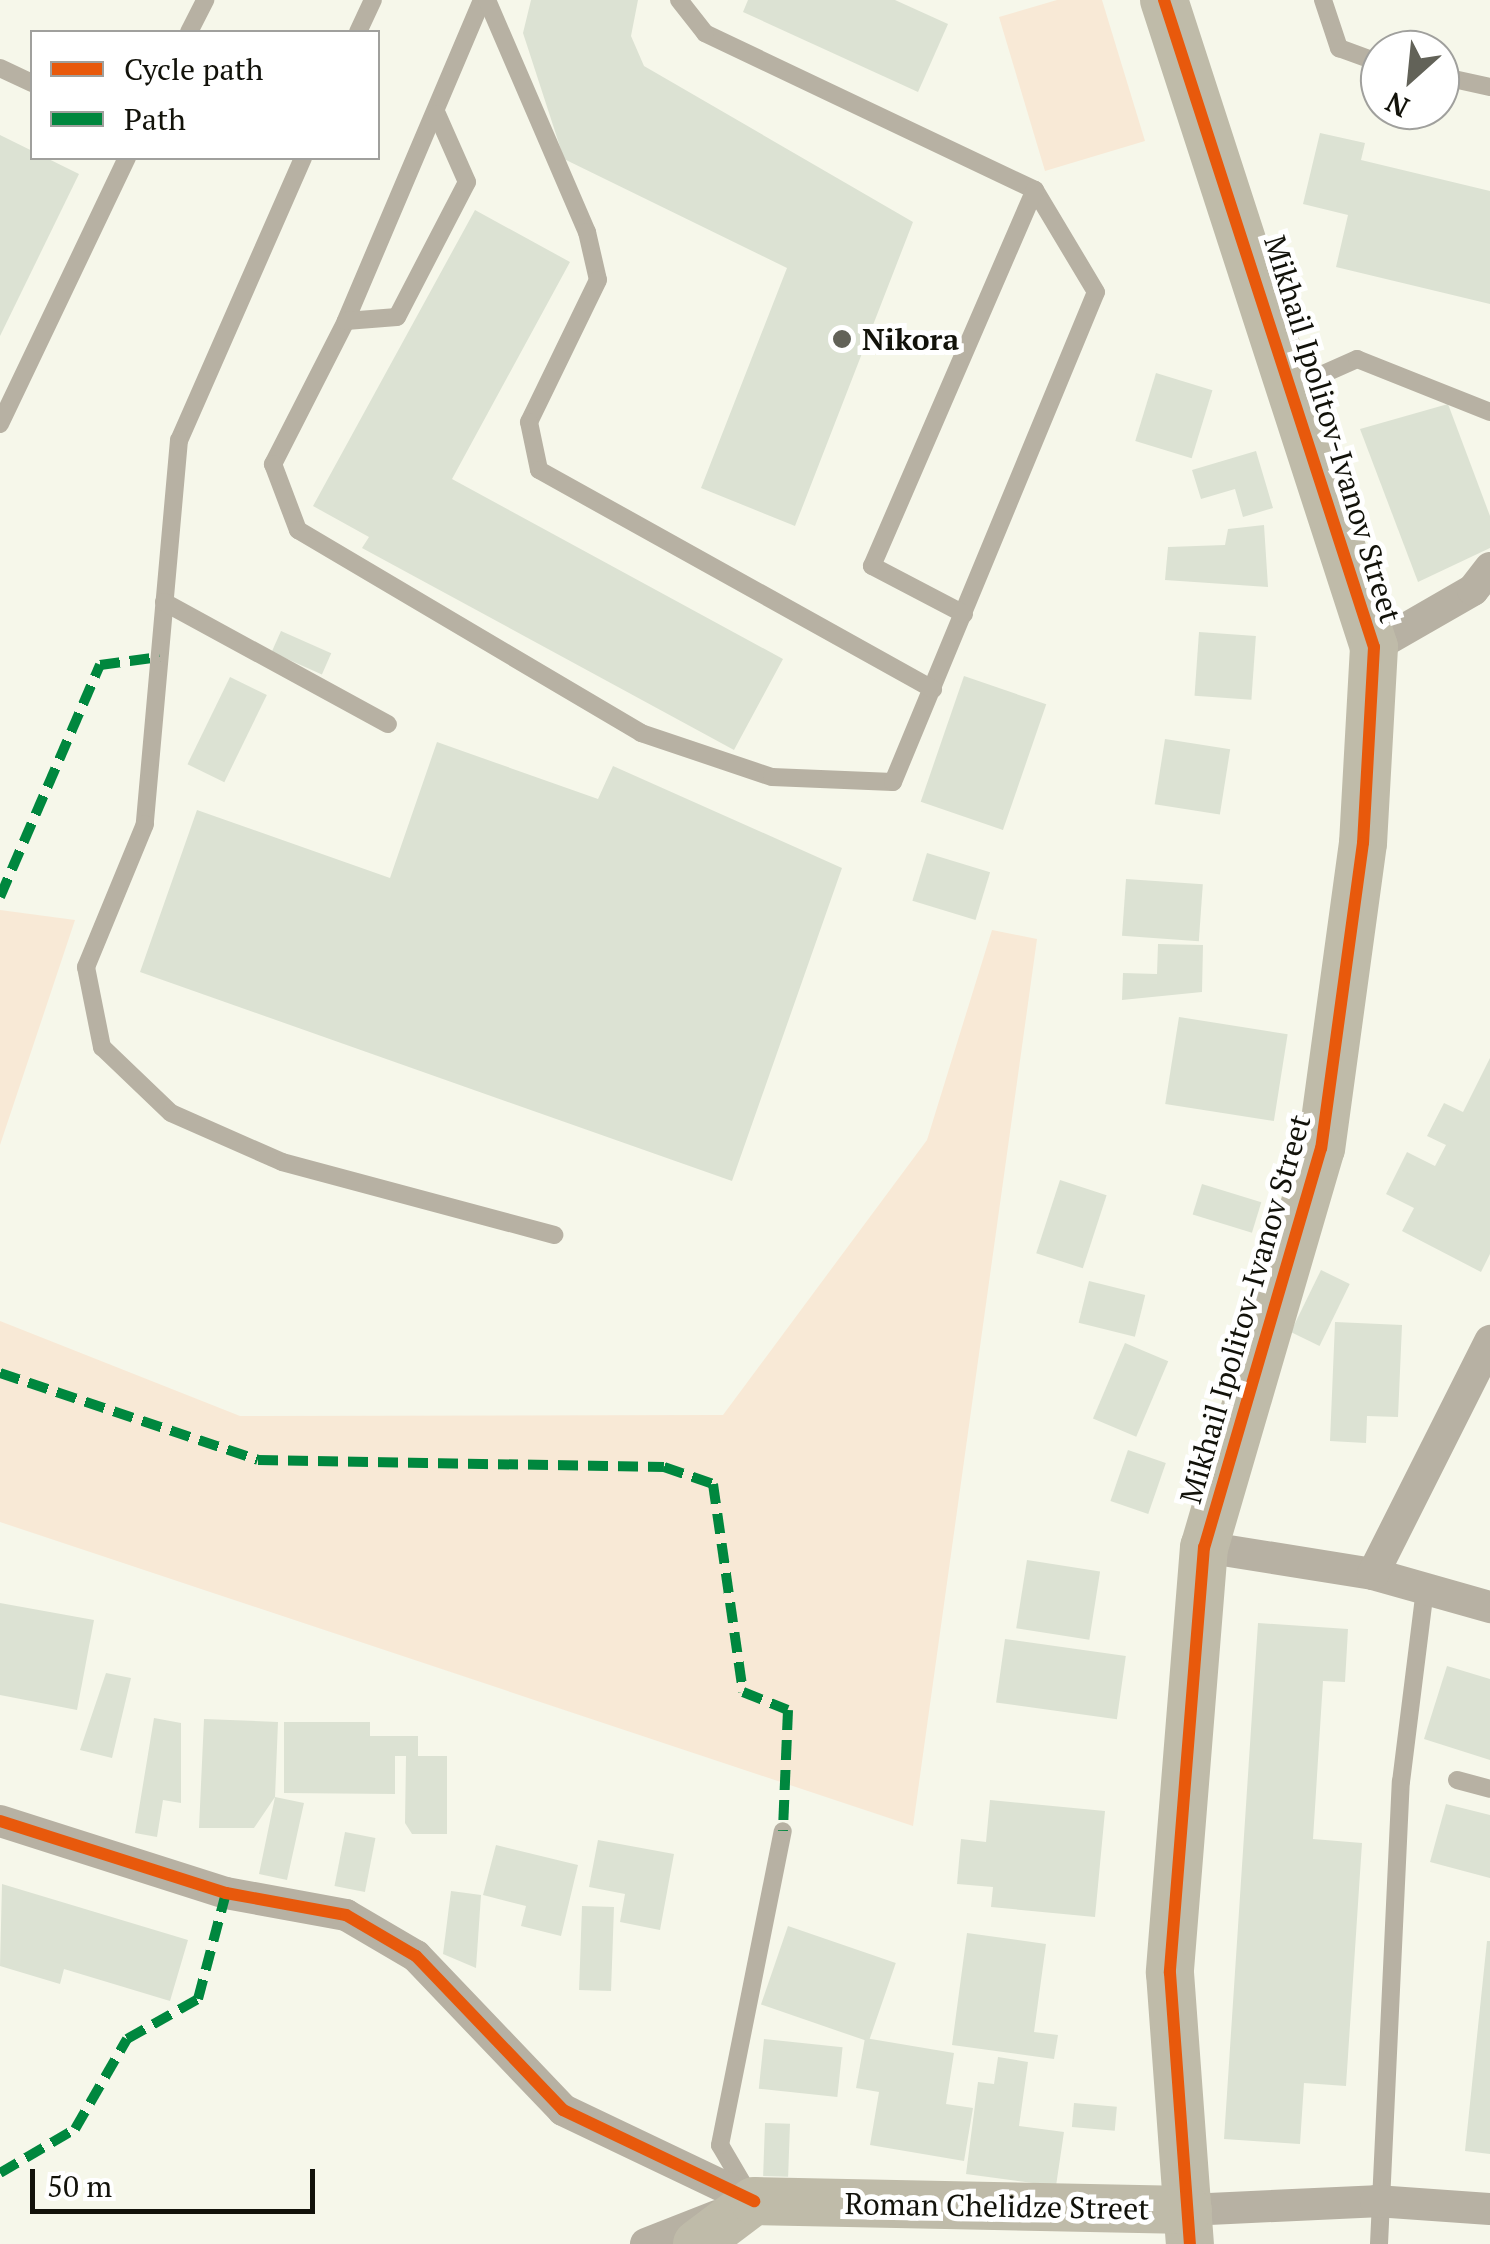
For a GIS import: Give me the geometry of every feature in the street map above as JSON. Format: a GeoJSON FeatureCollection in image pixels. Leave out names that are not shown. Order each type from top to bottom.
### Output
{"type":"FeatureCollection","features":[{"type":"Feature","properties":{"kind":"street","name":"Mikhail Ipolitov-Ivanov Street"},"geometry":{"type":"LineString","coordinates":[[1164,0],[1294,387],[1374,646],[1363,843],[1321,1148],[1204,1548],[1170,1972],[1189,2227]]}},
{"type":"Feature","properties":{"kind":"street"},"geometry":{"type":"LineString","coordinates":[[1374,646],[1473,590],[1490,568]]}},
{"type":"Feature","properties":{"kind":"street"},"geometry":{"type":"LineString","coordinates":[[1372,1574],[1490,1341]]}},
{"type":"Feature","properties":{"kind":"street"},"geometry":{"type":"LineString","coordinates":[[1204,1548],[1372,1574],[1490,1607]]}},
{"type":"Feature","properties":{"kind":"street"},"geometry":{"type":"LineString","coordinates":[[0,1821],[226,1893],[346,1915],[416,1956],[563,2110],[754,2201]]}},
{"type":"Feature","properties":{"kind":"street"},"geometry":{"type":"LineString","coordinates":[[646,2244],[754,2201]]}},
{"type":"Feature","properties":{"kind":"street"},"geometry":{"type":"LineString","coordinates":[[697,2244],[754,2201]]}},
{"type":"Feature","properties":{"kind":"street","name":"Roman Chelidze Street"},"geometry":{"type":"LineString","coordinates":[[754,2201],[1189,2227],[1376,2202],[1490,2209]]}},
{"type":"Feature","properties":{"kind":"lane"},"geometry":{"type":"LineString","coordinates":[[190,30],[205,0]]}},
{"type":"Feature","properties":{"kind":"lane"},"geometry":{"type":"LineString","coordinates":[[359,30],[373,0]]}},
{"type":"Feature","properties":{"kind":"lane"},"geometry":{"type":"LineString","coordinates":[[484,0],[346,321],[273,464],[298,530],[641,733],[772,777],[892,782],[1096,292],[1035,190],[704,33],[679,0]]}},
{"type":"Feature","properties":{"kind":"lane"},"geometry":{"type":"LineString","coordinates":[[484,0],[588,232],[598,280],[529,422],[539,470],[933,689]]}},
{"type":"Feature","properties":{"kind":"lane"},"geometry":{"type":"LineString","coordinates":[[1322,0],[1339,48],[1360,56]]}},
{"type":"Feature","properties":{"kind":"lane"},"geometry":{"type":"LineString","coordinates":[[0,68],[30,83]]}},
{"type":"Feature","properties":{"kind":"lane"},"geometry":{"type":"LineString","coordinates":[[1460,80],[1490,87]]}},
{"type":"Feature","properties":{"kind":"lane"},"geometry":{"type":"LineString","coordinates":[[346,321],[397,317],[467,182],[437,114]]}},
{"type":"Feature","properties":{"kind":"lane"},"geometry":{"type":"LineString","coordinates":[[0,424],[126,160]]}},
{"type":"Feature","properties":{"kind":"lane"},"geometry":{"type":"LineString","coordinates":[[303,160],[179,440],[145,824],[86,967],[102,1046],[171,1113],[282,1162],[554,1235]]}},
{"type":"Feature","properties":{"kind":"lane"},"geometry":{"type":"LineString","coordinates":[[964,614],[872,566],[1035,190]]}},
{"type":"Feature","properties":{"kind":"lane"},"geometry":{"type":"LineString","coordinates":[[1294,387],[1357,360],[1490,412]]}},
{"type":"Feature","properties":{"kind":"lane"},"geometry":{"type":"LineString","coordinates":[[164,602],[388,724]]}},
{"type":"Feature","properties":{"kind":"lane"},"geometry":{"type":"LineString","coordinates":[[1379,2244],[1376,2202],[1401,1782],[1425,1590]]}},
{"type":"Feature","properties":{"kind":"lane"},"geometry":{"type":"LineString","coordinates":[[1456,1780],[1490,1789]]}},
{"type":"Feature","properties":{"kind":"lane"},"geometry":{"type":"LineString","coordinates":[[754,2201],[720,2145],[783,1830]]}},
{"type":"Feature","properties":{"kind":"shaded area"},"geometry":{"type":"Polygon","coordinates":[[[1057,0],[1102,0],[1145,141],[1045,171],[999,17],[1057,0]]]}},
{"type":"Feature","properties":{"kind":"shaded area"},"geometry":{"type":"Polygon","coordinates":[[[0,910],[75,920],[0,1145],[0,910]]]}},
{"type":"Feature","properties":{"kind":"shaded area"},"geometry":{"type":"Polygon","coordinates":[[[992,930],[1037,939],[913,1826],[0,1522],[0,1321],[240,1416],[723,1415],[927,1140],[992,930]]]}},
{"type":"Feature","properties":{"kind":"building"},"geometry":{"type":"Polygon","coordinates":[[[531,0],[638,0],[631,36],[644,66],[913,222],[795,526],[701,488],[787,268],[564,159],[523,33],[531,0]]]}},
{"type":"Feature","properties":{"kind":"building"},"geometry":{"type":"Polygon","coordinates":[[[748,0],[895,0],[948,24],[918,92],[743,12],[748,0]]]}},
{"type":"Feature","properties":{"kind":"building"},"geometry":{"type":"Polygon","coordinates":[[[1320,133],[1365,143],[1361,160],[1490,191],[1490,304],[1336,267],[1348,215],[1303,204],[1320,133]]]}},
{"type":"Feature","properties":{"kind":"building"},"geometry":{"type":"Polygon","coordinates":[[[0,135],[30,150],[30,160],[51,160],[79,174],[0,336],[0,135]]]}},
{"type":"Feature","properties":{"kind":"building"},"geometry":{"type":"Polygon","coordinates":[[[475,210],[570,262],[452,479],[783,659],[734,750],[362,548],[369,537],[313,506],[475,210]]]}},
{"type":"Feature","properties":{"kind":"building"},"geometry":{"type":"Polygon","coordinates":[[[1156,373],[1212,390],[1192,458],[1135,441],[1156,373]]]}},
{"type":"Feature","properties":{"kind":"building"},"geometry":{"type":"Polygon","coordinates":[[[1448,404],[1490,516],[1490,548],[1418,582],[1360,429],[1448,404]]]}},
{"type":"Feature","properties":{"kind":"building"},"geometry":{"type":"Polygon","coordinates":[[[1256,451],[1273,508],[1243,517],[1235,489],[1201,499],[1192,470],[1256,451]]]}},
{"type":"Feature","properties":{"kind":"building"},"geometry":{"type":"Polygon","coordinates":[[[1264,525],[1268,587],[1165,580],[1168,547],[1225,545],[1228,529],[1264,525]]]}},
{"type":"Feature","properties":{"kind":"building"},"geometry":{"type":"Polygon","coordinates":[[[281,631],[331,653],[322,674],[272,652],[281,631]]]}},
{"type":"Feature","properties":{"kind":"building"},"geometry":{"type":"Polygon","coordinates":[[[1199,632],[1256,636],[1251,700],[1195,696],[1199,632]]]}},
{"type":"Feature","properties":{"kind":"building"},"geometry":{"type":"Polygon","coordinates":[[[964,676],[1046,704],[1003,830],[921,802],[964,676]]]}},
{"type":"Feature","properties":{"kind":"building"},"geometry":{"type":"Polygon","coordinates":[[[230,677],[267,695],[224,782],[187,764],[230,677]]]}},
{"type":"Feature","properties":{"kind":"building"},"geometry":{"type":"Polygon","coordinates":[[[1165,739],[1230,749],[1220,815],[1155,804],[1165,739]]]}},
{"type":"Feature","properties":{"kind":"building"},"geometry":{"type":"Polygon","coordinates":[[[437,742],[598,799],[613,766],[842,868],[732,1181],[140,972],[197,810],[390,878],[437,742]]]}},
{"type":"Feature","properties":{"kind":"building"},"geometry":{"type":"Polygon","coordinates":[[[927,853],[990,872],[975,920],[912,901],[927,853]]]}},
{"type":"Feature","properties":{"kind":"building"},"geometry":{"type":"Polygon","coordinates":[[[1126,879],[1203,884],[1199,941],[1122,936],[1126,879]]]}},
{"type":"Feature","properties":{"kind":"building"},"geometry":{"type":"Polygon","coordinates":[[[1158,944],[1203,945],[1202,992],[1122,1000],[1123,973],[1157,974],[1158,944]]]}},
{"type":"Feature","properties":{"kind":"building"},"geometry":{"type":"Polygon","coordinates":[[[1179,1017],[1288,1034],[1274,1121],[1165,1104],[1179,1017]]]}},
{"type":"Feature","properties":{"kind":"building"},"geometry":{"type":"Polygon","coordinates":[[[1490,1058],[1490,1254],[1481,1272],[1402,1231],[1414,1208],[1386,1194],[1407,1152],[1435,1166],[1446,1145],[1427,1136],[1444,1103],[1463,1112],[1490,1058]]]}},
{"type":"Feature","properties":{"kind":"building"},"geometry":{"type":"Polygon","coordinates":[[[1060,1180],[1107,1195],[1083,1268],[1036,1253],[1060,1180]]]}},
{"type":"Feature","properties":{"kind":"building"},"geometry":{"type":"Polygon","coordinates":[[[1202,1184],[1261,1202],[1252,1233],[1193,1215],[1202,1184]]]}},
{"type":"Feature","properties":{"kind":"building"},"geometry":{"type":"Polygon","coordinates":[[[1321,1270],[1350,1284],[1320,1346],[1291,1332],[1321,1270]]]}},
{"type":"Feature","properties":{"kind":"building"},"geometry":{"type":"Polygon","coordinates":[[[1089,1281],[1145,1295],[1135,1337],[1079,1323],[1089,1281]]]}},
{"type":"Feature","properties":{"kind":"building"},"geometry":{"type":"Polygon","coordinates":[[[1335,1322],[1402,1325],[1398,1417],[1367,1416],[1366,1443],[1330,1441],[1335,1322]]]}},
{"type":"Feature","properties":{"kind":"building"},"geometry":{"type":"Polygon","coordinates":[[[1125,1343],[1168,1361],[1136,1437],[1093,1418],[1125,1343]]]}},
{"type":"Feature","properties":{"kind":"building"},"geometry":{"type":"Polygon","coordinates":[[[1128,1450],[1166,1463],[1148,1514],[1110,1501],[1128,1450]]]}},
{"type":"Feature","properties":{"kind":"building"},"geometry":{"type":"Polygon","coordinates":[[[1027,1560],[1100,1572],[1089,1640],[1016,1628],[1027,1560]]]}},
{"type":"Feature","properties":{"kind":"building"},"geometry":{"type":"Polygon","coordinates":[[[0,1603],[94,1620],[77,1710],[0,1695],[0,1603]]]}},
{"type":"Feature","properties":{"kind":"building"},"geometry":{"type":"Polygon","coordinates":[[[1258,1623],[1348,1629],[1345,1682],[1323,1681],[1313,1839],[1362,1843],[1346,2086],[1304,2083],[1300,2144],[1224,2139],[1258,1623]]]}},
{"type":"Feature","properties":{"kind":"building"},"geometry":{"type":"Polygon","coordinates":[[[1005,1639],[1126,1656],[1117,1719],[996,1702],[1005,1639]]]}},
{"type":"Feature","properties":{"kind":"building"},"geometry":{"type":"Polygon","coordinates":[[[1447,1666],[1490,1679],[1490,1760],[1424,1739],[1447,1666]]]}},
{"type":"Feature","properties":{"kind":"building"},"geometry":{"type":"Polygon","coordinates":[[[106,1673],[131,1678],[112,1758],[80,1750],[106,1673]]]}},
{"type":"Feature","properties":{"kind":"building"},"geometry":{"type":"Polygon","coordinates":[[[154,1718],[181,1723],[181,1803],[163,1800],[157,1837],[135,1833],[154,1718]]]}},
{"type":"Feature","properties":{"kind":"building"},"geometry":{"type":"Polygon","coordinates":[[[204,1719],[278,1722],[275,1797],[254,1828],[199,1828],[204,1719]]]}},
{"type":"Feature","properties":{"kind":"building"},"geometry":{"type":"Polygon","coordinates":[[[284,1722],[370,1722],[370,1736],[418,1736],[418,1756],[447,1756],[447,1834],[412,1834],[405,1823],[406,1756],[395,1756],[395,1794],[284,1793],[284,1722]]]}},
{"type":"Feature","properties":{"kind":"building"},"geometry":{"type":"Polygon","coordinates":[[[275,1797],[304,1803],[287,1880],[259,1874],[275,1797]]]}},
{"type":"Feature","properties":{"kind":"building"},"geometry":{"type":"Polygon","coordinates":[[[990,1800],[1105,1811],[1095,1917],[991,1907],[993,1887],[957,1884],[961,1839],[986,1842],[990,1800]]]}},
{"type":"Feature","properties":{"kind":"building"},"geometry":{"type":"Polygon","coordinates":[[[1446,1804],[1490,1815],[1490,1878],[1430,1862],[1446,1804]]]}},
{"type":"Feature","properties":{"kind":"building"},"geometry":{"type":"Polygon","coordinates":[[[345,1832],[375,1838],[365,1892],[335,1886],[345,1832]]]}},
{"type":"Feature","properties":{"kind":"building"},"geometry":{"type":"Polygon","coordinates":[[[598,1840],[674,1854],[660,1930],[620,1922],[625,1894],[589,1887],[598,1840]]]}},
{"type":"Feature","properties":{"kind":"building"},"geometry":{"type":"Polygon","coordinates":[[[496,1845],[578,1865],[561,1936],[521,1926],[526,1906],[483,1895],[496,1845]]]}},
{"type":"Feature","properties":{"kind":"building"},"geometry":{"type":"Polygon","coordinates":[[[2,1884],[188,1940],[170,2001],[64,1969],[60,1984],[0,1966],[2,1884]]]}},
{"type":"Feature","properties":{"kind":"building"},"geometry":{"type":"Polygon","coordinates":[[[451,1891],[481,1895],[476,1968],[443,1954],[451,1891]]]}},
{"type":"Feature","properties":{"kind":"building"},"geometry":{"type":"Polygon","coordinates":[[[582,1906],[614,1907],[611,1991],[579,1990],[582,1906]]]}},
{"type":"Feature","properties":{"kind":"building"},"geometry":{"type":"Polygon","coordinates":[[[788,1926],[896,1963],[869,2042],[761,2004],[788,1926]]]}},
{"type":"Feature","properties":{"kind":"building"},"geometry":{"type":"Polygon","coordinates":[[[967,1933],[1046,1944],[1034,2032],[1058,2035],[1054,2059],[952,2045],[967,1933]]]}},
{"type":"Feature","properties":{"kind":"building"},"geometry":{"type":"Polygon","coordinates":[[[1490,1941],[1490,2154],[1465,2151],[1490,1941]]]}},
{"type":"Feature","properties":{"kind":"building"},"geometry":{"type":"Polygon","coordinates":[[[865,2038],[954,2053],[946,2104],[973,2108],[964,2161],[870,2145],[879,2092],[856,2088],[865,2038]]]}},
{"type":"Feature","properties":{"kind":"building"},"geometry":{"type":"Polygon","coordinates":[[[764,2039],[843,2047],[837,2097],[759,2089],[764,2039]]]}},
{"type":"Feature","properties":{"kind":"building"},"geometry":{"type":"Polygon","coordinates":[[[998,2057],[1028,2062],[1019,2126],[1064,2132],[1056,2186],[966,2174],[978,2082],[994,2084],[998,2057]]]}},
{"type":"Feature","properties":{"kind":"building"},"geometry":{"type":"Polygon","coordinates":[[[1074,2103],[1117,2107],[1115,2131],[1072,2127],[1074,2103]]]}},
{"type":"Feature","properties":{"kind":"building"},"geometry":{"type":"Polygon","coordinates":[[[765,2123],[790,2124],[788,2177],[763,2176],[765,2123]]]}},
{"type":"Feature","properties":{"kind":"marked path"},"geometry":{"type":"LineString","coordinates":[[0,897],[100,665],[159,657]]}},
{"type":"Feature","properties":{"kind":"marked path"},"geometry":{"type":"LineString","coordinates":[[0,1373],[258,1460],[664,1467],[713,1484],[743,1692],[788,1710],[783,1831]]}},
{"type":"Feature","properties":{"kind":"marked path"},"geometry":{"type":"LineString","coordinates":[[0,2173],[75,2129],[127,2039],[198,1999],[226,1893]]}},
{"type":"Feature","properties":{"kind":"cycle path"},"geometry":{"type":"LineString","coordinates":[[1164,0],[1374,647],[1363,843],[1321,1148],[1204,1547],[1170,1973],[1190,2244]]}},
{"type":"Feature","properties":{"kind":"cycle path"},"geometry":{"type":"LineString","coordinates":[[0,1821],[226,1893],[346,1915],[416,1956],[563,2110],[754,2201]]}},
{"type":"Feature","properties":{"kind":"place","name":"Nikora"},"geometry":{"type":"Point","coordinates":[842,339]}}]}
